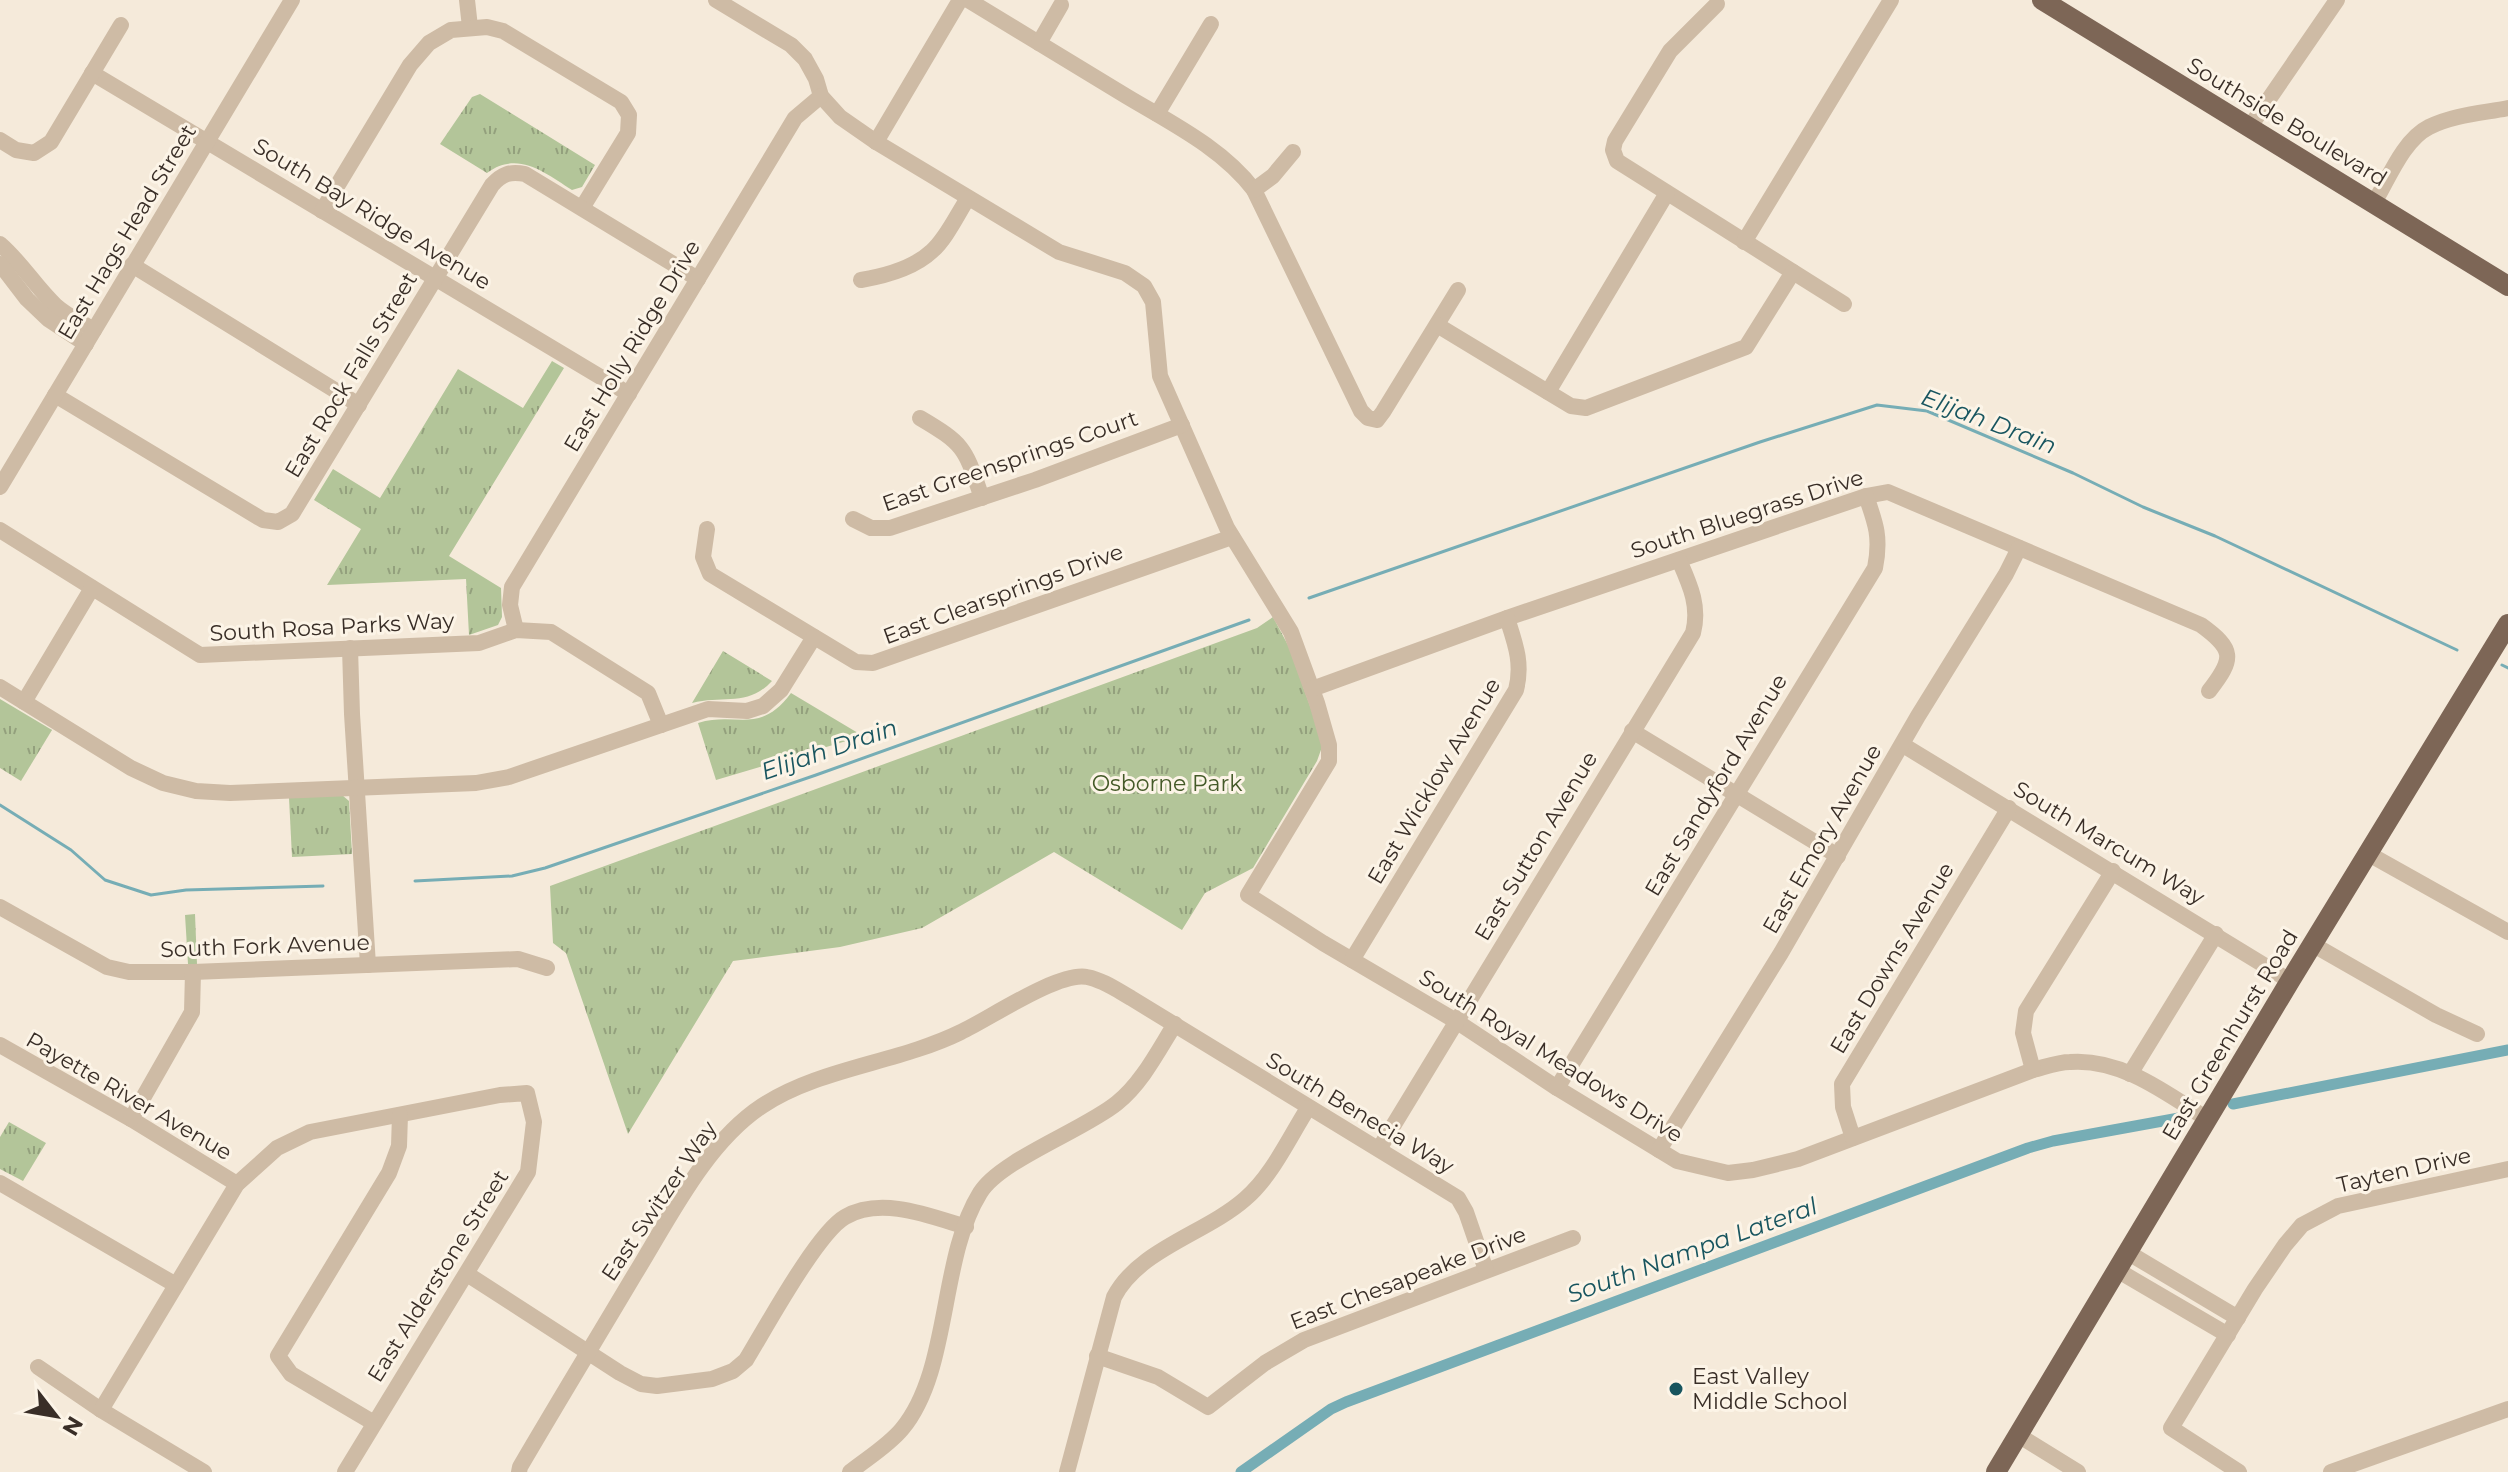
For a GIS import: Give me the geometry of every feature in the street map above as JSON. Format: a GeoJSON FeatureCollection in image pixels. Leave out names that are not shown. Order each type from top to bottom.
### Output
{"type":"FeatureCollection","features":[{"type":"Feature","properties":{"kind":"main road","name":"Southside Boulevard"},"geometry":{"type":"LineString","coordinates":[[2050,2],[2508,286]]}},
{"type":"Feature","properties":{"kind":"main road","name":"East Greenhurst Road"},"geometry":{"type":"LineString","coordinates":[[1996,1472],[2508,624]]}},
{"type":"Feature","properties":{"kind":"street","name":"East Hags Head Street"},"geometry":{"type":"LineString","coordinates":[[0,487],[292,0]]}},
{"type":"Feature","properties":{"kind":"street"},"geometry":{"type":"LineString","coordinates":[[467,0],[470,27]]}},
{"type":"Feature","properties":{"kind":"street"},"geometry":{"type":"LineString","coordinates":[[716,0],[791,45],[805,59],[821,96],[840,117],[876,142],[1059,252],[1125,273],[1144,286],[1153,302],[1160,376],[1232,537],[1291,632],[1312,689]]}},
{"type":"Feature","properties":{"kind":"street"},"geometry":{"type":"LineString","coordinates":[[876,142],[960,0]]}},
{"type":"Feature","properties":{"kind":"street"},"geometry":{"type":"LineString","coordinates":[[968,0],[1226,159],[1254,190],[1361,411],[1368,418],[1377,420],[1458,290]]}},
{"type":"Feature","properties":{"kind":"street"},"geometry":{"type":"LineString","coordinates":[[1744,242],[1891,0]]}},
{"type":"Feature","properties":{"kind":"street"},"geometry":{"type":"LineString","coordinates":[[2249,128],[2337,0]]}},
{"type":"Feature","properties":{"kind":"street"},"geometry":{"type":"LineString","coordinates":[[1717,4],[1670,51],[1615,141],[1613,150],[1617,161],[1844,304]]}},
{"type":"Feature","properties":{"kind":"street"},"geometry":{"type":"LineString","coordinates":[[1039,43],[1061,5]]}},
{"type":"Feature","properties":{"kind":"street"},"geometry":{"type":"LineString","coordinates":[[1157,114],[1211,24]]}},
{"type":"Feature","properties":{"kind":"street"},"geometry":{"type":"LineString","coordinates":[[0,140],[16,150],[34,153],[51,142],[121,25]]}},
{"type":"Feature","properties":{"kind":"street"},"geometry":{"type":"LineString","coordinates":[[322,211],[410,65],[429,43],[451,30],[470,27],[503,31],[621,102],[629,115],[628,133],[582,208],[698,279]]}},
{"type":"Feature","properties":{"kind":"street","name":"South Bay Ridge Avenue"},"geometry":{"type":"LineString","coordinates":[[92,73],[629,394]]}},
{"type":"Feature","properties":{"kind":"street","name":"East Holly Ridge Drive"},"geometry":{"type":"LineString","coordinates":[[516,630],[510,605],[512,587],[795,118],[821,96]]}},
{"type":"Feature","properties":{"kind":"street"},"geometry":{"type":"LineString","coordinates":[[2374,203],[2408,146],[2426,128],[2455,117],[2508,108]]}},
{"type":"Feature","properties":{"kind":"street"},"geometry":{"type":"LineString","coordinates":[[1254,190],[1273,176],[1293,152]]}},
{"type":"Feature","properties":{"kind":"street","name":"East Rock Falls Street"},"geometry":{"type":"LineString","coordinates":[[55,395],[263,520],[278,522],[292,514],[492,185],[501,176],[514,172],[525,174],[582,208]]}},
{"type":"Feature","properties":{"kind":"street"},"geometry":{"type":"LineString","coordinates":[[1548,392],[1667,193]]}},
{"type":"Feature","properties":{"kind":"street"},"geometry":{"type":"LineString","coordinates":[[861,280],[908,266],[933,251],[968,198]]}},
{"type":"Feature","properties":{"kind":"street"},"geometry":{"type":"LineString","coordinates":[[0,244],[14,256],[36,285],[90,337]]}},
{"type":"Feature","properties":{"kind":"street"},"geometry":{"type":"LineString","coordinates":[[0,264],[27,299],[48,319],[90,337]]}},
{"type":"Feature","properties":{"kind":"street"},"geometry":{"type":"LineString","coordinates":[[132,265],[359,405]]}},
{"type":"Feature","properties":{"kind":"street"},"geometry":{"type":"LineString","coordinates":[[1437,325],[1571,406],[1586,408],[1746,347],[1793,272]]}},
{"type":"Feature","properties":{"kind":"street"},"geometry":{"type":"LineString","coordinates":[[920,418],[949,435],[965,451],[982,498]]}},
{"type":"Feature","properties":{"kind":"street","name":"East Greensprings Court"},"geometry":{"type":"LineString","coordinates":[[853,519],[871,528],[890,528],[1182,425]]}},
{"type":"Feature","properties":{"kind":"street","name":"South Bluegrass Drive"},"geometry":{"type":"LineString","coordinates":[[1312,689],[1507,618],[1866,496],[1888,492],[2201,625],[2223,641],[2227,653],[2225,671],[2209,691]]}},
{"type":"Feature","properties":{"kind":"street","name":"East Sandyford Avenue"},"geometry":{"type":"LineString","coordinates":[[1557,1088],[1875,568],[1879,545],[1877,527],[1866,496]]}},
{"type":"Feature","properties":{"kind":"street","name":"East Clearsprings Drive"},"geometry":{"type":"LineString","coordinates":[[707,529],[703,557],[710,574],[856,662],[873,663],[1232,537]]}},
{"type":"Feature","properties":{"kind":"street","name":"South Rosa Parks Way"},"geometry":{"type":"LineString","coordinates":[[0,530],[200,655],[479,643],[516,630],[551,632],[648,693],[661,725]]}},
{"type":"Feature","properties":{"kind":"street","name":"East Emory Avenue"},"geometry":{"type":"LineString","coordinates":[[1659,1150],[1838,856],[2019,548]]}},
{"type":"Feature","properties":{"kind":"street","name":"East Sutton Avenue"},"geometry":{"type":"LineString","coordinates":[[1379,1149],[1693,633],[1697,618],[1693,590],[1679,560]]}},
{"type":"Feature","properties":{"kind":"street"},"geometry":{"type":"LineString","coordinates":[[24,702],[92,588]]}},
{"type":"Feature","properties":{"kind":"street","name":"East Wicklow Avenue"},"geometry":{"type":"LineString","coordinates":[[1352,960],[1516,690],[1520,674],[1519,655],[1507,618]]}},
{"type":"Feature","properties":{"kind":"street"},"geometry":{"type":"LineString","coordinates":[[0,687],[131,768],[163,783],[196,791],[230,793],[476,783],[509,777],[708,709],[747,711],[763,706],[781,690],[814,637]]}},
{"type":"Feature","properties":{"kind":"street"},"geometry":{"type":"LineString","coordinates":[[350,648],[368,965]]}},
{"type":"Feature","properties":{"kind":"street","name":"South Royal Meadows Drive"},"geometry":{"type":"LineString","coordinates":[[1312,689],[1329,745],[1329,761],[1248,895],[1456,1021],[1557,1088],[1677,1161],[1728,1173],[1798,1159],[2033,1070],[2069,1062],[2091,1063],[2144,1079],[2207,1119]]}},
{"type":"Feature","properties":{"kind":"street"},"geometry":{"type":"LineString","coordinates":[[1632,731],[1838,856]]}},
{"type":"Feature","properties":{"kind":"street","name":"South Marcum Way"},"geometry":{"type":"LineString","coordinates":[[1903,745],[2290,981]]}},
{"type":"Feature","properties":{"kind":"street","name":"East Downs Avenue"},"geometry":{"type":"LineString","coordinates":[[1853,1138],[1843,1107],[1842,1084],[2009,808]]}},
{"type":"Feature","properties":{"kind":"street"},"geometry":{"type":"LineString","coordinates":[[2367,853],[2508,932]]}},
{"type":"Feature","properties":{"kind":"street"},"geometry":{"type":"LineString","coordinates":[[2033,1070],[2023,1033],[2026,1011],[2113,871]]}},
{"type":"Feature","properties":{"kind":"street","name":"South Fork Avenue"},"geometry":{"type":"LineString","coordinates":[[0,907],[107,967],[129,972],[518,959],[547,968]]}},
{"type":"Feature","properties":{"kind":"street"},"geometry":{"type":"LineString","coordinates":[[2130,1074],[2216,934]]}},
{"type":"Feature","properties":{"kind":"street"},"geometry":{"type":"LineString","coordinates":[[2312,944],[2436,1015],[2477,1034]]}},
{"type":"Feature","properties":{"kind":"street"},"geometry":{"type":"LineString","coordinates":[[131,1119],[192,1012],[193,972]]}},
{"type":"Feature","properties":{"kind":"street","name":"East Switzer Way"},"geometry":{"type":"LineString","coordinates":[[519,1472],[712,1152],[731,1129],[764,1104],[816,1080],[923,1050],[1069,977],[1085,976],[1102,982],[1175,1024]]}},
{"type":"Feature","properties":{"kind":"street"},"geometry":{"type":"LineString","coordinates":[[850,1472],[901,1431],[925,1388],[971,1209],[989,1181],[1120,1101],[1141,1077],[1175,1024]]}},
{"type":"Feature","properties":{"kind":"street","name":"South Benecia Way"},"geometry":{"type":"LineString","coordinates":[[1175,1024],[1458,1198],[1486,1270]]}},
{"type":"Feature","properties":{"kind":"street","name":"Payette River Avenue"},"geometry":{"type":"LineString","coordinates":[[0,1045],[131,1119],[237,1184]]}},
{"type":"Feature","properties":{"kind":"street","name":"East Alderstone Street"},"geometry":{"type":"LineString","coordinates":[[345,1472],[528,1172],[534,1122],[527,1093],[500,1095],[400,1115]]}},
{"type":"Feature","properties":{"kind":"street"},"geometry":{"type":"LineString","coordinates":[[1067,1472],[1114,1297],[1123,1280],[1166,1250],[1228,1214],[1249,1197],[1308,1108]]}},
{"type":"Feature","properties":{"kind":"street"},"geometry":{"type":"LineString","coordinates":[[101,1410],[237,1184],[277,1148],[310,1132],[400,1115],[399,1146],[389,1173],[278,1356],[291,1374],[374,1423]]}},
{"type":"Feature","properties":{"kind":"street","name":"Tayten Drive"},"geometry":{"type":"LineString","coordinates":[[2239,1472],[2171,1428],[2285,1245],[2302,1225],[2338,1206],[2508,1169]]}},
{"type":"Feature","properties":{"kind":"street"},"geometry":{"type":"LineString","coordinates":[[0,1183],[176,1285]]}},
{"type":"Feature","properties":{"kind":"street"},"geometry":{"type":"LineString","coordinates":[[467,1274],[588,1353],[641,1384],[657,1386],[712,1379],[733,1371],[746,1360],[813,1252],[844,1217],[859,1211],[881,1209],[916,1211],[966,1227]]}},
{"type":"Feature","properties":{"kind":"street","name":"East Chesapeake Drive"},"geometry":{"type":"LineString","coordinates":[[1097,1356],[1158,1377],[1208,1407],[1265,1363],[1304,1340],[1573,1238]]}},
{"type":"Feature","properties":{"kind":"street"},"geometry":{"type":"LineString","coordinates":[[2122,1261],[2238,1318]]}},
{"type":"Feature","properties":{"kind":"street"},"geometry":{"type":"LineString","coordinates":[[2122,1261],[2228,1335]]}},
{"type":"Feature","properties":{"kind":"street"},"geometry":{"type":"LineString","coordinates":[[38,1367],[101,1410],[204,1472]]}},
{"type":"Feature","properties":{"kind":"street"},"geometry":{"type":"LineString","coordinates":[[2331,1472],[2508,1409]]}},
{"type":"Feature","properties":{"kind":"street"},"geometry":{"type":"LineString","coordinates":[[2018,1435],[2078,1472]]}},
{"type":"Feature","properties":{"kind":"green space"},"geometry":{"type":"Polygon","coordinates":[[[480,94],[595,165],[582,187],[572,190],[531,166],[520,164],[498,166],[487,173],[440,144],[472,97],[480,94]]]}},
{"type":"Feature","properties":{"kind":"green space"},"geometry":{"type":"Polygon","coordinates":[[[552,361],[564,368],[449,556],[501,588],[502,617],[498,625],[469,635],[466,579],[327,585],[361,529],[314,500],[333,469],[380,498],[458,369],[523,408],[552,361]]]}},
{"type":"Feature","properties":{"kind":"green space","name":"Osborne Park"},"geometry":{"type":"Polygon","coordinates":[[[1273,617],[1289,647],[1322,747],[1317,761],[1253,868],[1205,893],[1182,930],[1054,852],[922,928],[840,947],[733,961],[628,1134],[566,953],[553,943],[550,886],[1257,628],[1273,617]]]}},
{"type":"Feature","properties":{"kind":"green space"},"geometry":{"type":"Polygon","coordinates":[[[723,651],[772,681],[745,697],[692,703],[723,651]]]}},
{"type":"Feature","properties":{"kind":"green space"},"geometry":{"type":"Polygon","coordinates":[[[791,693],[863,736],[716,780],[698,723],[758,718],[779,706],[791,693]]]}},
{"type":"Feature","properties":{"kind":"green space"},"geometry":{"type":"Polygon","coordinates":[[[0,699],[52,730],[21,781],[0,768],[0,699]]]}},
{"type":"Feature","properties":{"kind":"green space"},"geometry":{"type":"Polygon","coordinates":[[[342,795],[349,801],[352,854],[292,857],[289,798],[342,795]]]}},
{"type":"Feature","properties":{"kind":"green space"},"geometry":{"type":"Polygon","coordinates":[[[195,914],[197,964],[188,964],[185,915],[195,914]]]}},
{"type":"Feature","properties":{"kind":"green space"},"geometry":{"type":"Polygon","coordinates":[[[9,1122],[46,1143],[23,1181],[0,1169],[0,1137],[9,1122]]]}},
{"type":"Feature","properties":{"kind":"waterway","name":"Elijah Drain"},"geometry":{"type":"LineString","coordinates":[[1309,598],[1760,442],[1877,405],[1927,411],[2215,536],[2457,650]]}},
{"type":"Feature","properties":{"kind":"waterway","name":"Elijah Drain"},"geometry":{"type":"LineString","coordinates":[[415,881],[512,876],[545,868],[1249,620]]}},
{"type":"Feature","properties":{"kind":"waterway","name":"Elijah Drain"},"geometry":{"type":"LineString","coordinates":[[2502,665],[2508,668]]}},
{"type":"Feature","properties":{"kind":"waterway","name":"Elijah Drain"},"geometry":{"type":"LineString","coordinates":[[0,805],[71,850],[105,880],[151,895],[186,890],[323,886]]}},
{"type":"Feature","properties":{"kind":"waterway","name":"South Nampa Lateral"},"geometry":{"type":"LineString","coordinates":[[2233,1104],[2508,1050]]}},
{"type":"Feature","properties":{"kind":"waterway","name":"South Nampa Lateral"},"geometry":{"type":"LineString","coordinates":[[1241,1472],[1331,1409],[1346,1402],[2028,1148],[2179,1118]]}},
{"type":"Feature","properties":{"kind":"place","name":"East Valley Middle School"},"geometry":{"type":"Point","coordinates":[1676,1389]}}]}
